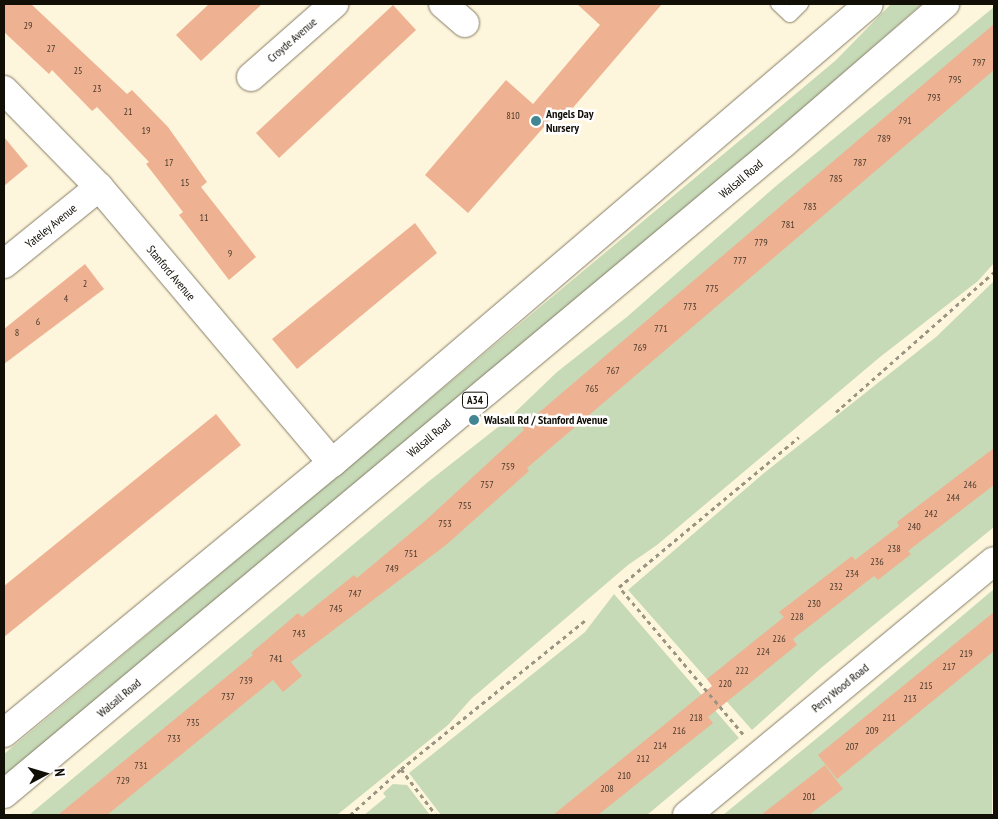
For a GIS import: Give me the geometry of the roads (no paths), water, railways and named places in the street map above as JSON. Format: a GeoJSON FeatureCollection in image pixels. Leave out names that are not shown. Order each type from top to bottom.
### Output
{"type":"FeatureCollection","features":[{"type":"Feature","properties":{"kind":"main road","name":"Croyde Avenue"},"geometry":{"type":"LineString","coordinates":[[251,77],[334,4]]}},
{"type":"Feature","properties":{"kind":"main road"},"geometry":{"type":"LineString","coordinates":[[443,4],[465,23]]}},
{"type":"Feature","properties":{"kind":"main road"},"geometry":{"type":"LineString","coordinates":[[4,734],[332,463],[869,4]]}},
{"type":"Feature","properties":{"kind":"main road","name":"Walsall Road"},"geometry":{"type":"LineString","coordinates":[[4,794],[769,156],[945,4]]}},
{"type":"Feature","properties":{"kind":"main road","name":"Stanford Avenue"},"geometry":{"type":"LineString","coordinates":[[4,90],[99,187],[332,463]]}},
{"type":"Feature","properties":{"kind":"main road","name":"Yateley Avenue"},"geometry":{"type":"LineString","coordinates":[[4,264],[99,187]]}},
{"type":"Feature","properties":{"kind":"main road","name":"Perry Wood Road"},"geometry":{"type":"LineString","coordinates":[[687,815],[994,561]]}},
{"type":"Feature","properties":{"kind":"lane"},"geometry":{"type":"LineString","coordinates":[[778,4],[790,15],[801,4]]}},
{"type":"Feature","properties":{"kind":"place","name":"Angels Day Nursery"},"geometry":{"type":"Point","coordinates":[536,121]}},
{"type":"Feature","properties":{"kind":"place","name":"Walsall Rd / Stanford Avenue"},"geometry":{"type":"Point","coordinates":[474,420]}}]}
